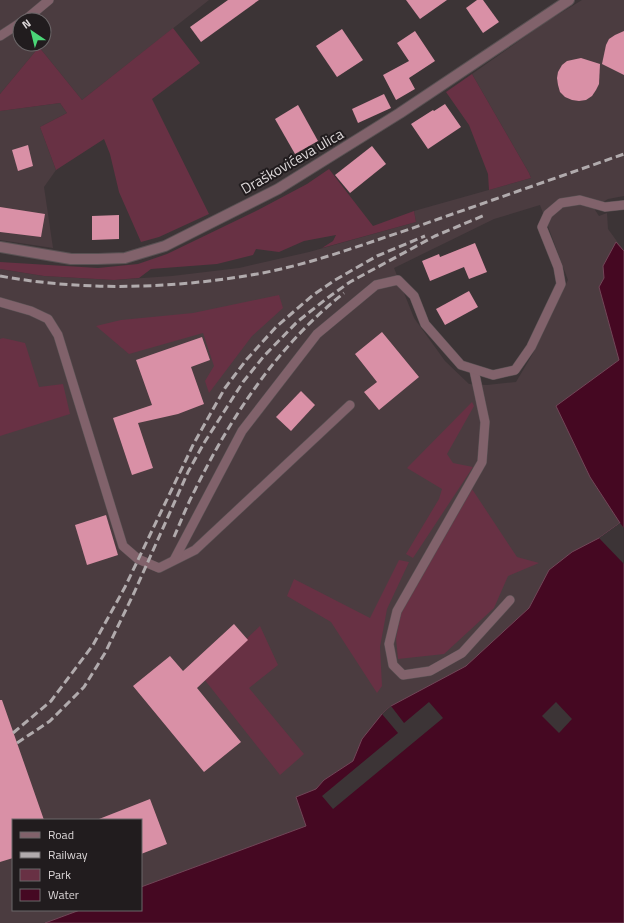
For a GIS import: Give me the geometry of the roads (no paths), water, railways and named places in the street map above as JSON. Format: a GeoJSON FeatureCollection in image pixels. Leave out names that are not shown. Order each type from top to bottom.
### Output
{"type":"FeatureCollection","features":[{"type":"Feature","properties":{"kind":"street","name":"Draškovićeva ulica"},"geometry":{"type":"LineString","coordinates":[[0,247],[71,259],[98,259],[125,258],[165,246],[278,189],[400,113],[565,1]]}},
{"type":"Feature","properties":{"kind":"lane"},"geometry":{"type":"LineString","coordinates":[[34,12],[49,0]]}},
{"type":"Feature","properties":{"kind":"lane"},"geometry":{"type":"LineString","coordinates":[[0,36],[12,28]]}},
{"type":"Feature","properties":{"kind":"lane"},"geometry":{"type":"LineString","coordinates":[[174,560],[242,431],[317,334],[376,285],[398,280],[414,296],[425,324],[461,365],[493,375],[515,370],[531,348],[561,284],[558,267],[542,227],[548,214],[561,203],[580,200],[605,206],[624,205]]}},
{"type":"Feature","properties":{"kind":"lane"},"geometry":{"type":"LineString","coordinates":[[0,302],[31,311],[48,319],[58,335],[123,546],[138,559],[159,568],[194,550],[350,405]]}},
{"type":"Feature","properties":{"kind":"lane"},"geometry":{"type":"LineString","coordinates":[[474,370],[485,422],[482,462],[397,611],[389,644],[393,665],[403,675],[430,671],[462,653],[510,600]]}},
{"type":"Feature","properties":{"kind":"water"},"geometry":{"type":"Polygon","coordinates":[[[616,242],[624,251],[624,923],[45,923],[77,911],[142,911],[142,887],[306,826],[296,797],[316,789],[324,780],[353,761],[362,739],[382,714],[391,706],[466,666],[529,608],[549,570],[572,552],[599,538],[620,523],[590,477],[556,406],[619,360],[599,287],[604,278],[603,266],[616,242]]]}},
{"type":"Feature","properties":{"kind":"railway"},"geometry":{"type":"LineString","coordinates":[[0,276],[63,284],[126,286],[188,283],[251,275],[312,261],[351,249],[624,154]]}},
{"type":"Feature","properties":{"kind":"railway"},"geometry":{"type":"LineString","coordinates":[[17,743],[50,721],[84,687],[105,653],[134,593],[188,472],[204,443],[243,382],[264,356],[297,322],[350,282],[435,236],[485,215]]}},
{"type":"Feature","properties":{"kind":"railway"},"geometry":{"type":"LineString","coordinates":[[13,733],[51,701],[93,645],[125,587],[194,443],[225,388],[247,359],[276,327],[313,295],[335,280],[377,256],[425,236]]}},
{"type":"Feature","properties":{"kind":"railway"},"geometry":{"type":"LineString","coordinates":[[174,537],[189,501],[209,462],[224,435],[259,383],[298,335],[320,313],[344,293]]}}]}
